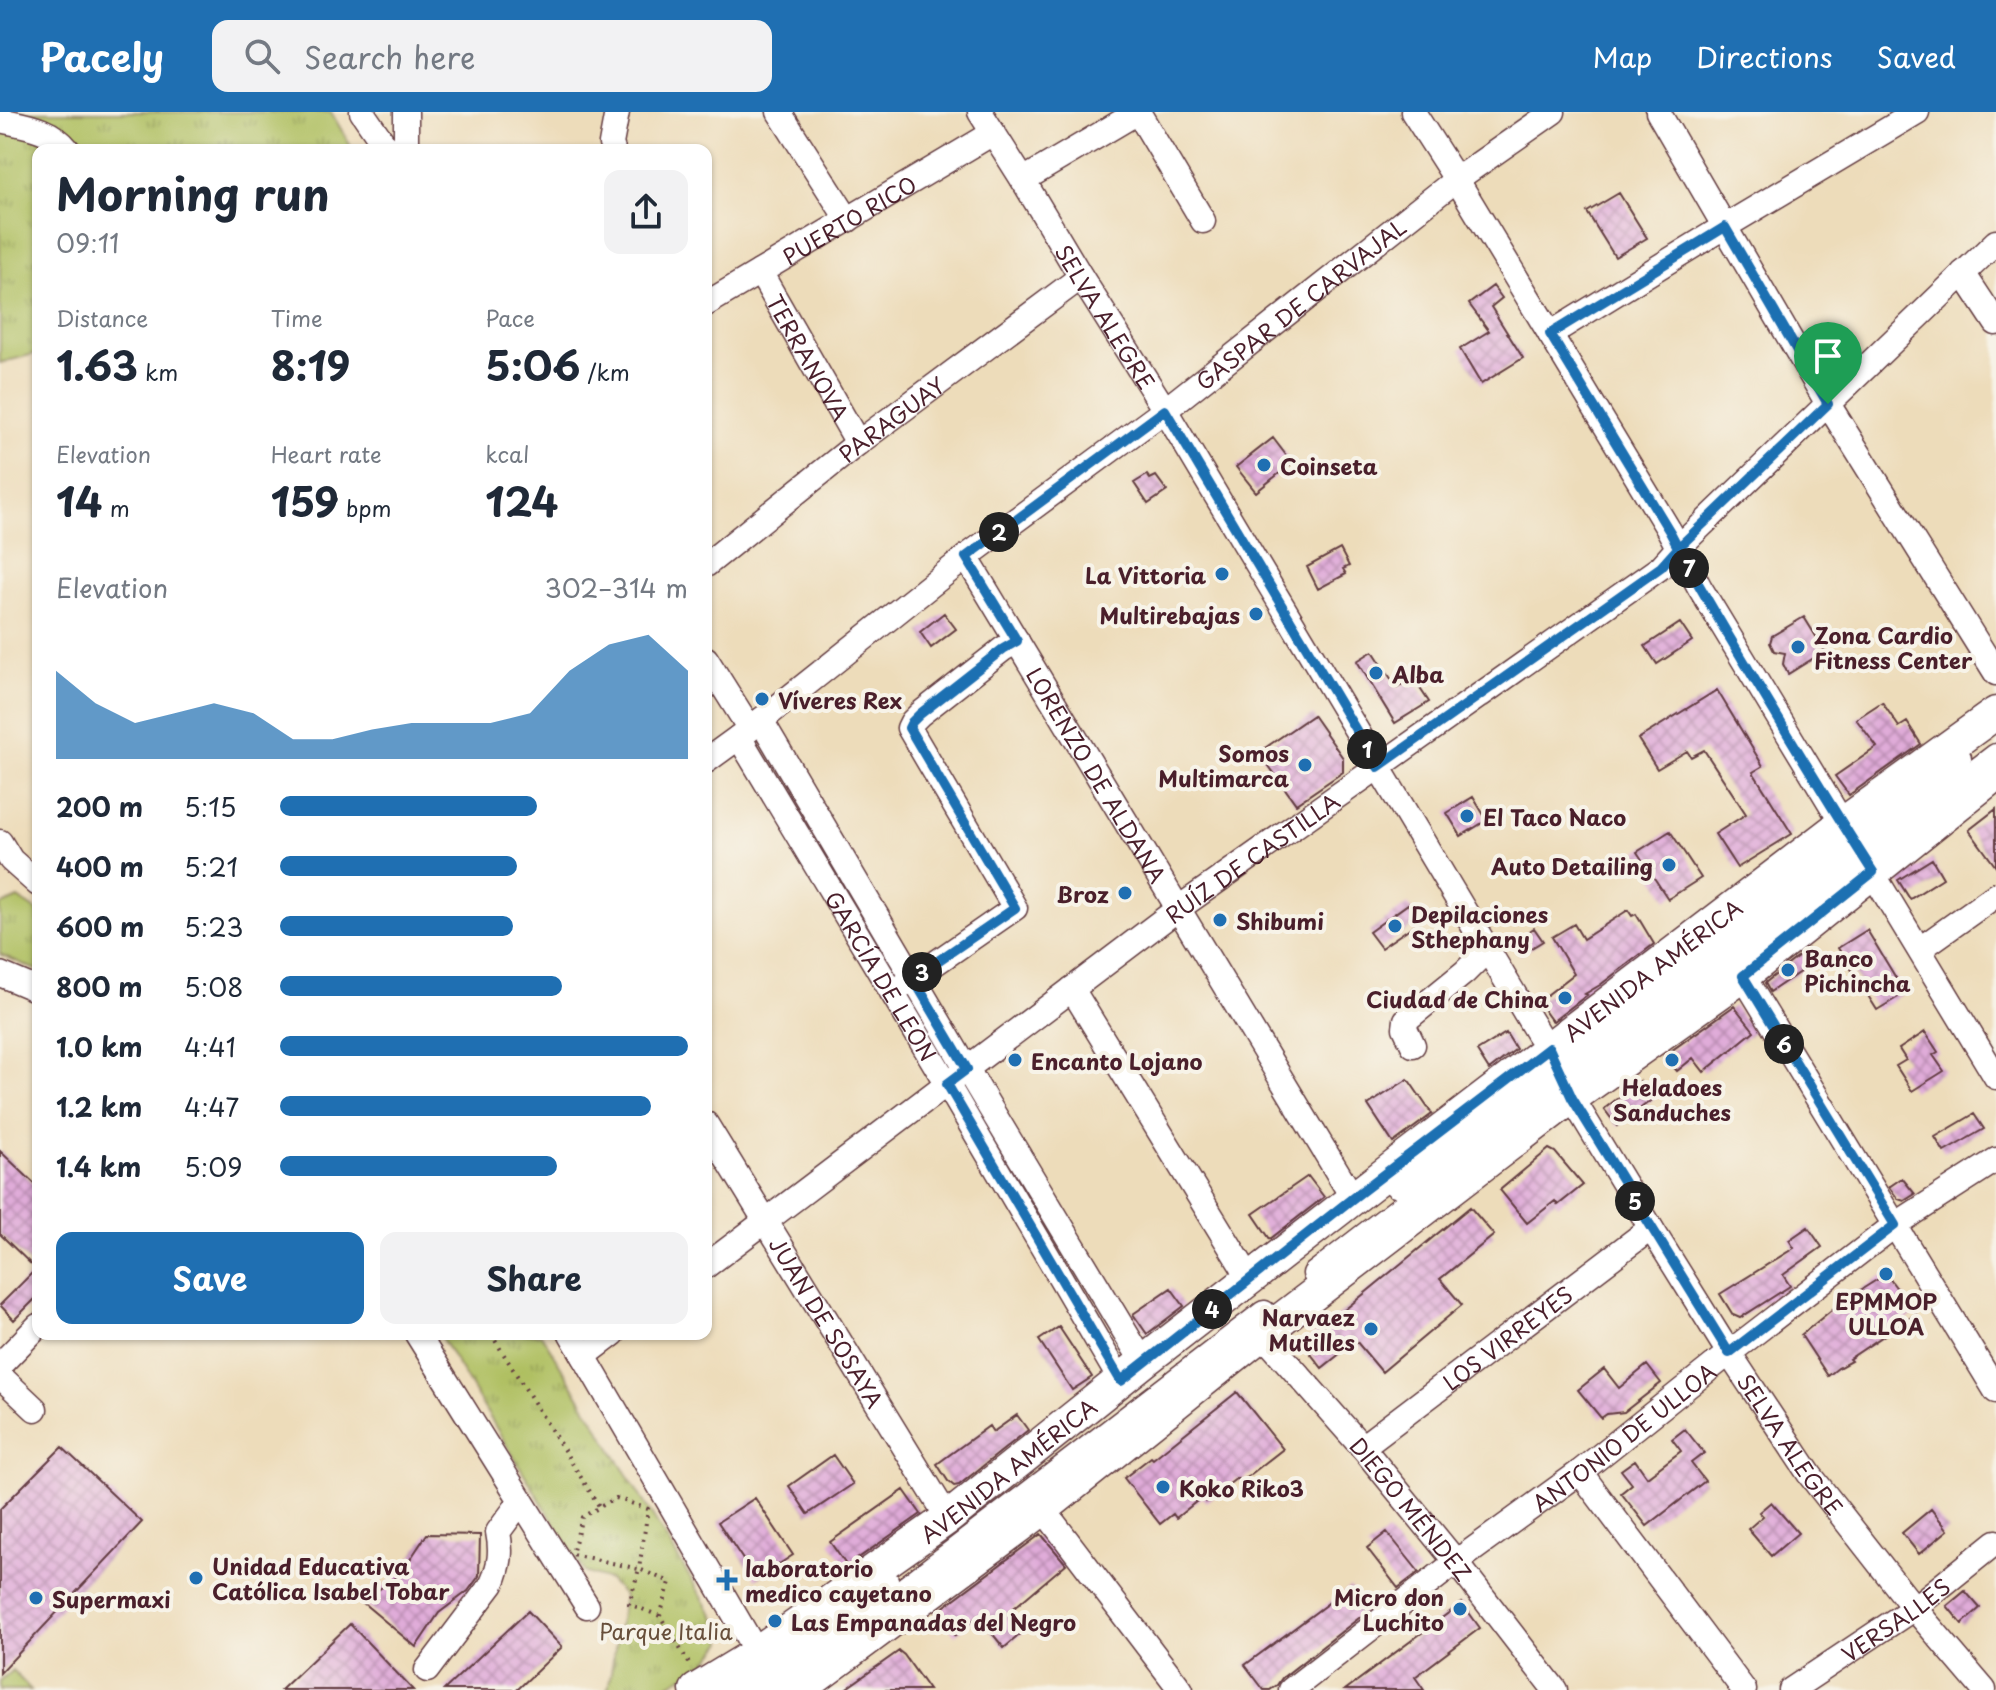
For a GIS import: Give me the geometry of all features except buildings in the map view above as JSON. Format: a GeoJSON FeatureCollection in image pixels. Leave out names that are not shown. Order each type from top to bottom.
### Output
{"type":"FeatureCollection","features":[{"type":"Feature","properties":{"kind":"main road","name":"AVENIDA AMÉRICA"},"geometry":{"type":"LineString","coordinates":[[693,1677],[757,1653],[948,1518],[1353,1198],[1560,1073],[1743,976],[1858,849],[1996,713]]}},
{"type":"Feature","properties":{"kind":"main road","name":"AVENIDA AMÉRICA"},"geometry":{"type":"LineString","coordinates":[[807,1687],[1043,1509],[1262,1334],[1560,1073],[1858,849],[1996,774]]}},
{"type":"Feature","properties":{"kind":"street"},"geometry":{"type":"LineString","coordinates":[[362,112],[384,144]]}},
{"type":"Feature","properties":{"kind":"street"},"geometry":{"type":"LineString","coordinates":[[406,112],[406,144]]}},
{"type":"Feature","properties":{"kind":"street"},"geometry":{"type":"LineString","coordinates":[[611,144],[617,112]]}},
{"type":"Feature","properties":{"kind":"street"},"geometry":{"type":"LineString","coordinates":[[779,112],[848,220]]}},
{"type":"Feature","properties":{"kind":"street","name":"SELVA ALEGRE"},"geometry":{"type":"LineString","coordinates":[[980,112],[1165,410],[1651,1228],[1729,1353],[1810,1475],[1972,1686]]}},
{"type":"Feature","properties":{"kind":"street"},"geometry":{"type":"LineString","coordinates":[[1023,180],[1138,112],[1203,221]]}},
{"type":"Feature","properties":{"kind":"street"},"geometry":{"type":"LineString","coordinates":[[1413,112],[1457,179],[1996,1077]]}},
{"type":"Feature","properties":{"kind":"street","name":"GASPAR DE CARVAJAL"},"geometry":{"type":"LineString","coordinates":[[712,756],[966,557],[1165,410],[1457,179],[1553,112]]}},
{"type":"Feature","properties":{"kind":"street"},"geometry":{"type":"LineString","coordinates":[[1658,112],[1828,404],[1996,673]]}},
{"type":"Feature","properties":{"kind":"street"},"geometry":{"type":"LineString","coordinates":[[1550,334],[1917,112]]}},
{"type":"Feature","properties":{"kind":"street"},"geometry":{"type":"LineString","coordinates":[[0,120],[47,131],[63,144]]}},
{"type":"Feature","properties":{"kind":"street","name":"PUERTO RICO"},"geometry":{"type":"LineString","coordinates":[[712,300],[993,133]]}},
{"type":"Feature","properties":{"kind":"street","name":"RUÍZ DE CASTILLA"},"geometry":{"type":"LineString","coordinates":[[712,1262],[1179,908],[1661,567],[1996,242]]}},
{"type":"Feature","properties":{"kind":"street","name":"TERRANOVA"},"geometry":{"type":"LineString","coordinates":[[760,272],[858,443]]}},
{"type":"Feature","properties":{"kind":"street"},"geometry":{"type":"LineString","coordinates":[[1963,273],[1996,323]]}},
{"type":"Feature","properties":{"kind":"street","name":"PARAGUAY"},"geometry":{"type":"LineString","coordinates":[[712,560],[858,443],[1081,277]]}},
{"type":"Feature","properties":{"kind":"street","name":"LORENZO DE ALDANA"},"geometry":{"type":"LineString","coordinates":[[966,557],[1353,1198]]}},
{"type":"Feature","properties":{"kind":"street"},"geometry":{"type":"LineString","coordinates":[[892,993],[1015,908],[909,728],[920,714],[1017,641]]}},
{"type":"Feature","properties":{"kind":"street"},"geometry":{"type":"LineString","coordinates":[[712,668],[750,728]]}},
{"type":"Feature","properties":{"kind":"street","name":"GARCÍA DE LEON"},"geometry":{"type":"LineString","coordinates":[[750,728],[913,978],[967,1069],[1132,1372]]}},
{"type":"Feature","properties":{"kind":"street","name":"GARCÍA DE LEON"},"geometry":{"type":"LineString","coordinates":[[750,728],[892,993],[1132,1372]]}},
{"type":"Feature","properties":{"kind":"street"},"geometry":{"type":"LineString","coordinates":[[1858,849],[1996,729]]}},
{"type":"Feature","properties":{"kind":"street"},"geometry":{"type":"LineString","coordinates":[[1858,849],[1996,756]]}},
{"type":"Feature","properties":{"kind":"street"},"geometry":{"type":"LineString","coordinates":[[4,858],[32,879]]}},
{"type":"Feature","properties":{"kind":"street"},"geometry":{"type":"LineString","coordinates":[[1920,949],[1996,895]]}},
{"type":"Feature","properties":{"kind":"street"},"geometry":{"type":"LineString","coordinates":[[1413,1045],[1405,1028],[1406,1020],[1469,969],[1488,949]]}},
{"type":"Feature","properties":{"kind":"street"},"geometry":{"type":"LineString","coordinates":[[0,974],[32,987]]}},
{"type":"Feature","properties":{"kind":"street"},"geometry":{"type":"LineString","coordinates":[[1743,976],[1996,1391]]}},
{"type":"Feature","properties":{"kind":"street"},"geometry":{"type":"LineString","coordinates":[[1072,989],[1250,1279]]}},
{"type":"Feature","properties":{"kind":"street"},"geometry":{"type":"LineString","coordinates":[[737,1690],[796,1650],[1258,1289],[1560,1073]]}},
{"type":"Feature","properties":{"kind":"street"},"geometry":{"type":"LineString","coordinates":[[769,1690],[819,1656],[1560,1073]]}},
{"type":"Feature","properties":{"kind":"street","name":"JUAN DE SOSAYA"},"geometry":{"type":"LineString","coordinates":[[712,1134],[948,1518]]}},
{"type":"Feature","properties":{"kind":"street","name":"ANTONIO DE ULLOA"},"geometry":{"type":"LineString","coordinates":[[1291,1690],[1456,1562],[1580,1472],[1895,1225],[1996,1160]]}},
{"type":"Feature","properties":{"kind":"street","name":"LOS VIRREYES"},"geometry":{"type":"LineString","coordinates":[[1362,1447],[1651,1228]]}},
{"type":"Feature","properties":{"kind":"street"},"geometry":{"type":"LineString","coordinates":[[0,1365],[32,1332]]}},
{"type":"Feature","properties":{"kind":"street","name":"DIEGO MÉNDEZ"},"geometry":{"type":"LineString","coordinates":[[1262,1334],[1362,1447],[1555,1690]]}},
{"type":"Feature","properties":{"kind":"street"},"geometry":{"type":"LineString","coordinates":[[421,1340],[587,1606]]}},
{"type":"Feature","properties":{"kind":"street"},"geometry":{"type":"LineString","coordinates":[[575,1340],[757,1653]]}},
{"type":"Feature","properties":{"kind":"street"},"geometry":{"type":"LineString","coordinates":[[584,1356],[605,1340]]}},
{"type":"Feature","properties":{"kind":"street"},"geometry":{"type":"LineString","coordinates":[[0,1376],[35,1409]]}},
{"type":"Feature","properties":{"kind":"street"},"geometry":{"type":"LineString","coordinates":[[1580,1472],[1744,1690]]}},
{"type":"Feature","properties":{"kind":"street"},"geometry":{"type":"LineString","coordinates":[[427,1670],[492,1584],[502,1551],[498,1532],[521,1501]]}},
{"type":"Feature","properties":{"kind":"street"},"geometry":{"type":"LineString","coordinates":[[1043,1509],[1181,1690]]}},
{"type":"Feature","properties":{"kind":"street","name":"VERSALLES"},"geometry":{"type":"LineString","coordinates":[[1791,1690],[1914,1608],[1996,1542]]}},
{"type":"Feature","properties":{"kind":"path"},"geometry":{"type":"LineString","coordinates":[[495,1340],[599,1506]]}},
{"type":"Feature","properties":{"kind":"path"},"geometry":{"type":"LineString","coordinates":[[660,1616],[670,1582],[639,1569],[572,1554],[582,1517],[616,1498],[648,1509],[639,1569],[629,1604],[660,1616],[693,1677]]}},
{"type":"Feature","properties":{"kind":"green space"},"geometry":{"type":"Polygon","coordinates":[[[0,112],[331,112],[350,144],[32,144],[32,355],[0,363],[0,112]]]}},
{"type":"Feature","properties":{"kind":"green space"},"geometry":{"type":"Polygon","coordinates":[[[18,898],[32,908],[32,968],[0,954],[0,906],[18,898]]]}},
{"type":"Feature","properties":{"kind":"green space","name":"Parque Italia"},"geometry":{"type":"Polygon","coordinates":[[[443,1340],[545,1340],[716,1620],[723,1642],[706,1663],[659,1690],[608,1690],[624,1596],[609,1580],[584,1572],[443,1340]]]}},
{"type":"Feature","properties":{"kind":"green space"},"geometry":{"type":"Polygon","coordinates":[[[12,1670],[31,1690],[0,1690],[0,1682],[12,1670]]]}},
{"type":"Feature","properties":{"kind":"place","name":"Coinseta"},"geometry":{"type":"Point","coordinates":[1264,465]}},
{"type":"Feature","properties":{"kind":"place","name":"La Vittoria"},"geometry":{"type":"Point","coordinates":[1222,574]}},
{"type":"Feature","properties":{"kind":"place","name":"Multirebajas"},"geometry":{"type":"Point","coordinates":[1256,614]}},
{"type":"Feature","properties":{"kind":"place","name":"Zona Cardio Fitness Center"},"geometry":{"type":"Point","coordinates":[1798,647]}},
{"type":"Feature","properties":{"kind":"place","name":"Alba"},"geometry":{"type":"Point","coordinates":[1376,673]}},
{"type":"Feature","properties":{"kind":"place","name":"Víveres Rex"},"geometry":{"type":"Point","coordinates":[762,699]}},
{"type":"Feature","properties":{"kind":"place","name":"Somos Multimarca"},"geometry":{"type":"Point","coordinates":[1305,765]}},
{"type":"Feature","properties":{"kind":"place","name":"El Taco Naco"},"geometry":{"type":"Point","coordinates":[1467,816]}},
{"type":"Feature","properties":{"kind":"place","name":"Auto Detailing"},"geometry":{"type":"Point","coordinates":[1669,865]}},
{"type":"Feature","properties":{"kind":"place","name":"Broz"},"geometry":{"type":"Point","coordinates":[1125,893]}},
{"type":"Feature","properties":{"kind":"place","name":"Shibumi"},"geometry":{"type":"Point","coordinates":[1220,920]}},
{"type":"Feature","properties":{"kind":"place","name":"Depilaciones Sthephany"},"geometry":{"type":"Point","coordinates":[1395,926]}},
{"type":"Feature","properties":{"kind":"place","name":"Banco Pichincha"},"geometry":{"type":"Point","coordinates":[1788,970]}},
{"type":"Feature","properties":{"kind":"place","name":"Ciudad de China"},"geometry":{"type":"Point","coordinates":[1565,998]}},
{"type":"Feature","properties":{"kind":"place","name":"Encanto Lojano"},"geometry":{"type":"Point","coordinates":[1015,1060]}},
{"type":"Feature","properties":{"kind":"place","name":"Heladoes Sanduches"},"geometry":{"type":"Point","coordinates":[1672,1060]}},
{"type":"Feature","properties":{"kind":"place","name":"EPMMOP ULLOA"},"geometry":{"type":"Point","coordinates":[1886,1274]}},
{"type":"Feature","properties":{"kind":"place","name":"Narvaez Mutilles"},"geometry":{"type":"Point","coordinates":[1371,1329]}},
{"type":"Feature","properties":{"kind":"place","name":"Koko Riko3"},"geometry":{"type":"Point","coordinates":[1163,1487]}},
{"type":"Feature","properties":{"kind":"place","name":"Unidad Educativa Católica Isabel Tobar"},"geometry":{"type":"Point","coordinates":[196,1578]}},
{"type":"Feature","properties":{"kind":"place","name":"laboratorio medico cayetano"},"geometry":{"type":"Point","coordinates":[727,1580]}},
{"type":"Feature","properties":{"kind":"place","name":"Supermaxi"},"geometry":{"type":"Point","coordinates":[36,1598]}},
{"type":"Feature","properties":{"kind":"place","name":"Micro don Luchito"},"geometry":{"type":"Point","coordinates":[1460,1609]}},
{"type":"Feature","properties":{"kind":"place","name":"Las Empanadas del Negro"},"geometry":{"type":"Point","coordinates":[775,1621]}},
{"type":"Feature","properties":{"kind":"route"},"geometry":{"type":"LineString","coordinates":[[1828,404],[1678,548],[1661,567],[1378,767],[1165,410],[966,557],[1017,641],[920,714],[909,728],[1015,908],[913,978],[967,1069],[947,1084],[1121,1381],[1549,1048],[1572,1098],[1729,1353],[1895,1225],[1743,976],[1873,872],[1830,805],[1700,588],[1678,548],[1670,532],[1550,334],[1725,227],[1828,404]]}}]}
